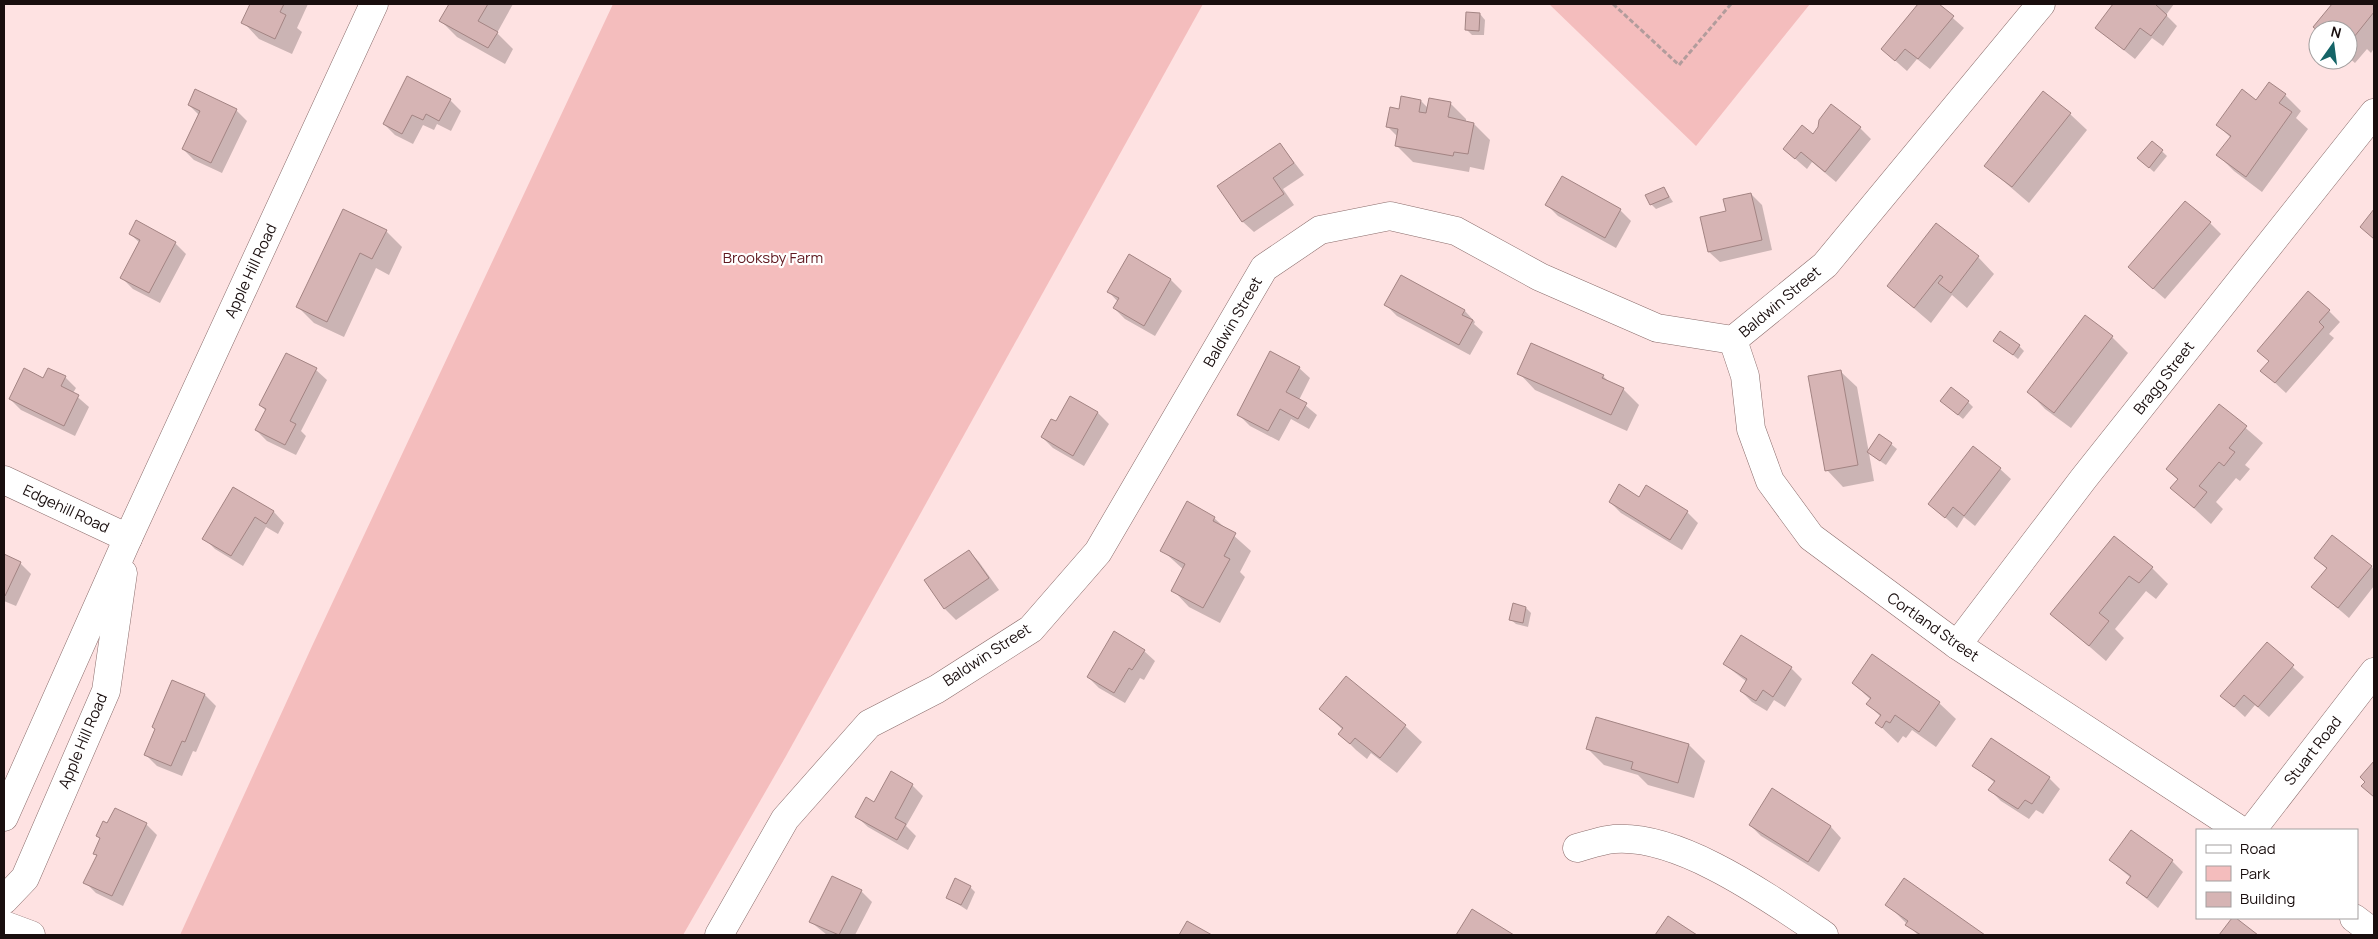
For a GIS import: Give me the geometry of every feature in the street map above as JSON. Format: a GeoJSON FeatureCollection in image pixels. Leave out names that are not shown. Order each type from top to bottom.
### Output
{"type":"FeatureCollection","features":[{"type":"Feature","properties":{"kind":"street","name":"Apple Hill Road"},"geometry":{"type":"LineString","coordinates":[[4,817],[128,538],[374,4]]}},
{"type":"Feature","properties":{"kind":"street","name":"Baldwin Street"},"geometry":{"type":"LineString","coordinates":[[719,935],[785,819],[869,724],[937,688],[1031,629],[1098,552],[1264,268],[1320,230],[1390,216],[1456,231],[1540,277],[1657,328],[1733,340],[1825,265],[2041,4]]}},
{"type":"Feature","properties":{"kind":"street","name":"Bragg Street"},"geometry":{"type":"LineString","coordinates":[[1957,645],[2084,478],[2374,113]]}},
{"type":"Feature","properties":{"kind":"street","name":"Cortland Street"},"geometry":{"type":"LineString","coordinates":[[1733,340],[1745,376],[1751,429],[1770,481],[1810,538],[1957,645],[2238,829]]}},
{"type":"Feature","properties":{"kind":"street","name":"Edgehill Road"},"geometry":{"type":"LineString","coordinates":[[4,480],[128,538]]}},
{"type":"Feature","properties":{"kind":"street","name":"Apple Hill Road"},"geometry":{"type":"LineString","coordinates":[[4,900],[25,878],[106,691],[128,538]]}},
{"type":"Feature","properties":{"kind":"street","name":"Stuart Road"},"geometry":{"type":"LineString","coordinates":[[2253,829],[2374,672]]}},
{"type":"Feature","properties":{"kind":"street"},"geometry":{"type":"LineString","coordinates":[[1577,848],[1608,840],[1638,841],[1668,847],[1725,872],[1824,935]]}},
{"type":"Feature","properties":{"kind":"street"},"geometry":{"type":"LineString","coordinates":[[2355,919],[2374,933]]}},
{"type":"Feature","properties":{"kind":"street"},"geometry":{"type":"LineString","coordinates":[[4,925],[31,935]]}},
{"type":"Feature","properties":{"kind":"path"},"geometry":{"type":"LineString","coordinates":[[1613,4],[1680,65],[1731,4]]}},
{"type":"Feature","properties":{"kind":"green space","name":"Brooksby Farm"},"geometry":{"type":"Polygon","coordinates":[[[613,4],[1203,4],[786,756],[683,935],[180,935],[313,644],[613,4]]]}},
{"type":"Feature","properties":{"kind":"green space"},"geometry":{"type":"Polygon","coordinates":[[[1549,4],[1810,4],[1696,146],[1549,4]]]}},
{"type":"Feature","properties":{"kind":"building"},"geometry":{"type":"Polygon","coordinates":[[[250,4],[284,4],[280,12],[286,15],[275,39],[241,23],[250,4]]]}},
{"type":"Feature","properties":{"kind":"building"},"geometry":{"type":"Polygon","coordinates":[[[449,4],[488,4],[478,21],[498,32],[488,48],[439,21],[449,4]]]}},
{"type":"Feature","properties":{"kind":"building"},"geometry":{"type":"Polygon","coordinates":[[[1918,4],[1939,4],[1954,16],[1918,59],[1905,49],[1895,61],[1881,49],[1918,4]]]}},
{"type":"Feature","properties":{"kind":"building"},"geometry":{"type":"Polygon","coordinates":[[[2113,4],[2155,4],[2167,15],[2151,36],[2140,28],[2124,50],[2095,28],[2113,4]]]}},
{"type":"Feature","properties":{"kind":"building"},"geometry":{"type":"Polygon","coordinates":[[[2332,4],[2374,4],[2374,12],[2358,32],[2358,20],[2319,20],[2332,4]]]}},
{"type":"Feature","properties":{"kind":"building"},"geometry":{"type":"Polygon","coordinates":[[[1466,12],[1480,13],[1479,31],[1465,30],[1466,12]]]}},
{"type":"Feature","properties":{"kind":"building"},"geometry":{"type":"Polygon","coordinates":[[[407,76],[451,99],[439,121],[426,114],[423,120],[412,115],[402,134],[383,124],[407,76]]]}},
{"type":"Feature","properties":{"kind":"building"},"geometry":{"type":"Polygon","coordinates":[[[2269,82],[2286,94],[2279,103],[2292,112],[2246,177],[2216,155],[2231,136],[2216,125],[2242,89],[2256,100],[2269,82]]]}},
{"type":"Feature","properties":{"kind":"building"},"geometry":{"type":"Polygon","coordinates":[[[195,89],[237,109],[211,163],[182,149],[200,111],[188,105],[195,89]]]}},
{"type":"Feature","properties":{"kind":"building"},"geometry":{"type":"Polygon","coordinates":[[[2043,91],[2071,113],[2012,187],[1984,166],[2043,91]]]}},
{"type":"Feature","properties":{"kind":"building"},"geometry":{"type":"Polygon","coordinates":[[[1401,96],[1421,100],[1419,112],[1426,113],[1429,98],[1451,102],[1448,117],[1474,123],[1468,154],[1454,152],[1453,156],[1395,146],[1398,129],[1386,127],[1390,107],[1399,109],[1401,96]]]}},
{"type":"Feature","properties":{"kind":"building"},"geometry":{"type":"Polygon","coordinates":[[[1831,104],[1861,127],[1825,172],[1801,152],[1795,159],[1783,149],[1802,125],[1813,134],[1818,127],[1819,120],[1831,104]]]}},
{"type":"Feature","properties":{"kind":"building"},"geometry":{"type":"Polygon","coordinates":[[[2152,141],[2163,150],[2149,168],[2137,158],[2152,141]]]}},
{"type":"Feature","properties":{"kind":"building"},"geometry":{"type":"Polygon","coordinates":[[[1280,143],[1294,163],[1273,178],[1284,194],[1242,222],[1217,186],[1280,143]]]}},
{"type":"Feature","properties":{"kind":"building"},"geometry":{"type":"Polygon","coordinates":[[[1562,176],[1621,209],[1605,238],[1545,205],[1562,176]]]}},
{"type":"Feature","properties":{"kind":"building"},"geometry":{"type":"Polygon","coordinates":[[[1664,187],[1669,197],[1650,205],[1645,195],[1664,187]]]}},
{"type":"Feature","properties":{"kind":"building"},"geometry":{"type":"Polygon","coordinates":[[[1751,193],[1762,240],[1708,252],[1700,217],[1726,211],[1723,199],[1751,193]]]}},
{"type":"Feature","properties":{"kind":"building"},"geometry":{"type":"Polygon","coordinates":[[[2185,201],[2211,222],[2153,289],[2128,267],[2185,201]]]}},
{"type":"Feature","properties":{"kind":"building"},"geometry":{"type":"Polygon","coordinates":[[[343,209],[387,230],[372,259],[360,253],[327,322],[296,307],[343,209]]]}},
{"type":"Feature","properties":{"kind":"building"},"geometry":{"type":"Polygon","coordinates":[[[2374,209],[2374,239],[2360,227],[2374,209]]]}},
{"type":"Feature","properties":{"kind":"building"},"geometry":{"type":"Polygon","coordinates":[[[136,220],[176,242],[149,293],[120,278],[140,240],[129,234],[136,220]]]}},
{"type":"Feature","properties":{"kind":"building"},"geometry":{"type":"Polygon","coordinates":[[[1936,223],[1979,256],[1951,293],[1938,283],[1943,277],[1940,275],[1914,308],[1887,286],[1936,223]]]}},
{"type":"Feature","properties":{"kind":"building"},"geometry":{"type":"Polygon","coordinates":[[[1129,254],[1171,279],[1144,326],[1113,308],[1119,298],[1107,292],[1129,254]]]}},
{"type":"Feature","properties":{"kind":"building"},"geometry":{"type":"Polygon","coordinates":[[[1401,275],[1465,310],[1462,315],[1473,320],[1459,345],[1384,305],[1401,275]]]}},
{"type":"Feature","properties":{"kind":"building"},"geometry":{"type":"Polygon","coordinates":[[[2308,291],[2330,310],[2319,322],[2324,327],[2275,383],[2260,371],[2269,361],[2257,351],[2308,291]]]}},
{"type":"Feature","properties":{"kind":"building"},"geometry":{"type":"Polygon","coordinates":[[[2085,315],[2113,336],[2054,413],[2027,392],[2085,315]]]}},
{"type":"Feature","properties":{"kind":"building"},"geometry":{"type":"Polygon","coordinates":[[[2000,331],[2020,345],[2013,355],[1993,341],[2000,331]]]}},
{"type":"Feature","properties":{"kind":"building"},"geometry":{"type":"Polygon","coordinates":[[[1531,343],[1604,375],[1602,378],[1624,388],[1611,415],[1517,374],[1531,343]]]}},
{"type":"Feature","properties":{"kind":"building"},"geometry":{"type":"Polygon","coordinates":[[[1270,351],[1300,367],[1286,392],[1307,403],[1298,419],[1280,409],[1268,431],[1237,415],[1270,351]]]}},
{"type":"Feature","properties":{"kind":"building"},"geometry":{"type":"Polygon","coordinates":[[[286,353],[317,368],[290,421],[296,424],[285,445],[255,430],[266,409],[259,405],[286,353]]]}},
{"type":"Feature","properties":{"kind":"building"},"geometry":{"type":"Polygon","coordinates":[[[24,368],[43,378],[48,368],[66,376],[61,386],[79,395],[64,426],[9,399],[24,368]]]}},
{"type":"Feature","properties":{"kind":"building"},"geometry":{"type":"Polygon","coordinates":[[[1841,370],[1858,465],[1825,471],[1808,376],[1841,370]]]}},
{"type":"Feature","properties":{"kind":"building"},"geometry":{"type":"Polygon","coordinates":[[[1951,387],[1969,401],[1958,415],[1940,401],[1951,387]]]}},
{"type":"Feature","properties":{"kind":"building"},"geometry":{"type":"Polygon","coordinates":[[[1070,396],[1098,412],[1073,456],[1041,437],[1051,419],[1056,421],[1070,396]]]}},
{"type":"Feature","properties":{"kind":"building"},"geometry":{"type":"Polygon","coordinates":[[[2219,404],[2247,426],[2229,448],[2235,452],[2224,466],[2219,462],[2199,486],[2207,492],[2194,508],[2170,488],[2178,479],[2166,469],[2219,404]]]}},
{"type":"Feature","properties":{"kind":"building"},"geometry":{"type":"Polygon","coordinates":[[[1879,434],[1892,443],[1880,461],[1867,452],[1879,434]]]}},
{"type":"Feature","properties":{"kind":"building"},"geometry":{"type":"Polygon","coordinates":[[[1973,446],[2001,468],[1964,516],[1953,507],[1945,518],[1928,504],[1973,446]]]}},
{"type":"Feature","properties":{"kind":"building"},"geometry":{"type":"Polygon","coordinates":[[[1619,484],[1639,497],[1646,485],[1688,511],[1670,540],[1609,502],[1619,484]]]}},
{"type":"Feature","properties":{"kind":"building"},"geometry":{"type":"Polygon","coordinates":[[[233,487],[274,511],[266,524],[255,517],[231,556],[202,539],[233,487]]]}},
{"type":"Feature","properties":{"kind":"building"},"geometry":{"type":"Polygon","coordinates":[[[1187,501],[1215,517],[1213,521],[1236,533],[1224,556],[1230,559],[1203,608],[1171,591],[1185,564],[1160,551],[1187,501]]]}},
{"type":"Feature","properties":{"kind":"building"},"geometry":{"type":"Polygon","coordinates":[[[2332,535],[2372,566],[2338,608],[2311,587],[2327,568],[2314,558],[2332,535]]]}},
{"type":"Feature","properties":{"kind":"building"},"geometry":{"type":"Polygon","coordinates":[[[2114,536],[2153,567],[2139,583],[2129,576],[2099,613],[2109,621],[2089,646],[2050,614],[2114,536]]]}},
{"type":"Feature","properties":{"kind":"building"},"geometry":{"type":"Polygon","coordinates":[[[969,550],[989,578],[944,609],[924,580],[969,550]]]}},
{"type":"Feature","properties":{"kind":"building"},"geometry":{"type":"Polygon","coordinates":[[[4,554],[21,562],[5,596],[4,596],[4,554]]]}},
{"type":"Feature","properties":{"kind":"building"},"geometry":{"type":"Polygon","coordinates":[[[1513,603],[1526,607],[1523,623],[1509,620],[1513,603]]]}},
{"type":"Feature","properties":{"kind":"building"},"geometry":{"type":"Polygon","coordinates":[[[1114,631],[1145,650],[1132,670],[1129,668],[1114,693],[1087,677],[1114,631]]]}},
{"type":"Feature","properties":{"kind":"building"},"geometry":{"type":"Polygon","coordinates":[[[1741,635],[1792,667],[1773,697],[1763,690],[1756,701],[1740,691],[1747,679],[1723,664],[1741,635]]]}},
{"type":"Feature","properties":{"kind":"building"},"geometry":{"type":"Polygon","coordinates":[[[2267,642],[2294,665],[2258,707],[2244,695],[2234,707],[2220,696],[2267,642]]]}},
{"type":"Feature","properties":{"kind":"building"},"geometry":{"type":"Polygon","coordinates":[[[1872,654],[1940,702],[1919,732],[1895,715],[1890,723],[1886,721],[1882,728],[1875,723],[1881,715],[1866,704],[1871,698],[1852,683],[1872,654]]]}},
{"type":"Feature","properties":{"kind":"building"},"geometry":{"type":"Polygon","coordinates":[[[1346,676],[1406,725],[1380,758],[1355,738],[1350,744],[1338,734],[1343,728],[1319,709],[1346,676]]]}},
{"type":"Feature","properties":{"kind":"building"},"geometry":{"type":"Polygon","coordinates":[[[172,680],[205,694],[185,742],[182,741],[171,766],[144,755],[155,729],[152,727],[172,680]]]}},
{"type":"Feature","properties":{"kind":"building"},"geometry":{"type":"Polygon","coordinates":[[[1596,717],[1689,744],[1678,783],[1631,769],[1633,762],[1586,749],[1596,717]]]}},
{"type":"Feature","properties":{"kind":"building"},"geometry":{"type":"Polygon","coordinates":[[[1991,738],[2050,777],[2032,804],[2025,800],[2018,809],[1988,790],[1995,781],[1972,766],[1991,738]]]}},
{"type":"Feature","properties":{"kind":"building"},"geometry":{"type":"Polygon","coordinates":[[[2374,761],[2374,797],[2361,786],[2365,782],[2360,777],[2374,761]]]}},
{"type":"Feature","properties":{"kind":"building"},"geometry":{"type":"Polygon","coordinates":[[[891,771],[913,784],[895,818],[906,824],[897,840],[855,817],[866,797],[874,802],[891,771]]]}},
{"type":"Feature","properties":{"kind":"building"},"geometry":{"type":"Polygon","coordinates":[[[1772,788],[1831,826],[1808,862],[1749,825],[1772,788]]]}},
{"type":"Feature","properties":{"kind":"building"},"geometry":{"type":"Polygon","coordinates":[[[115,808],[147,823],[112,896],[83,883],[97,855],[93,854],[100,838],[96,836],[103,821],[107,823],[115,808]]]}},
{"type":"Feature","properties":{"kind":"building"},"geometry":{"type":"Polygon","coordinates":[[[2131,830],[2173,860],[2147,898],[2126,883],[2131,876],[2109,860],[2131,830]]]}},
{"type":"Feature","properties":{"kind":"building"},"geometry":{"type":"Polygon","coordinates":[[[832,876],[862,890],[839,935],[809,922],[832,876]]]}},
{"type":"Feature","properties":{"kind":"building"},"geometry":{"type":"Polygon","coordinates":[[[955,878],[971,886],[961,905],[946,898],[955,878]]]}},
{"type":"Feature","properties":{"kind":"building"},"geometry":{"type":"Polygon","coordinates":[[[1904,878],[1985,935],[1921,935],[1905,925],[1908,921],[1885,905],[1904,878]]]}},
{"type":"Feature","properties":{"kind":"building"},"geometry":{"type":"Polygon","coordinates":[[[1472,909],[1514,935],[1456,935],[1472,909]]]}},
{"type":"Feature","properties":{"kind":"building"},"geometry":{"type":"Polygon","coordinates":[[[1668,916],[1697,935],[1655,935],[1668,916]]]}},
{"type":"Feature","properties":{"kind":"building"},"geometry":{"type":"Polygon","coordinates":[[[2231,919],[2237,919],[2258,935],[2219,935],[2231,919]]]}},
{"type":"Feature","properties":{"kind":"building"},"geometry":{"type":"Polygon","coordinates":[[[1187,921],[1212,935],[1179,935],[1187,921]]]}}]}
